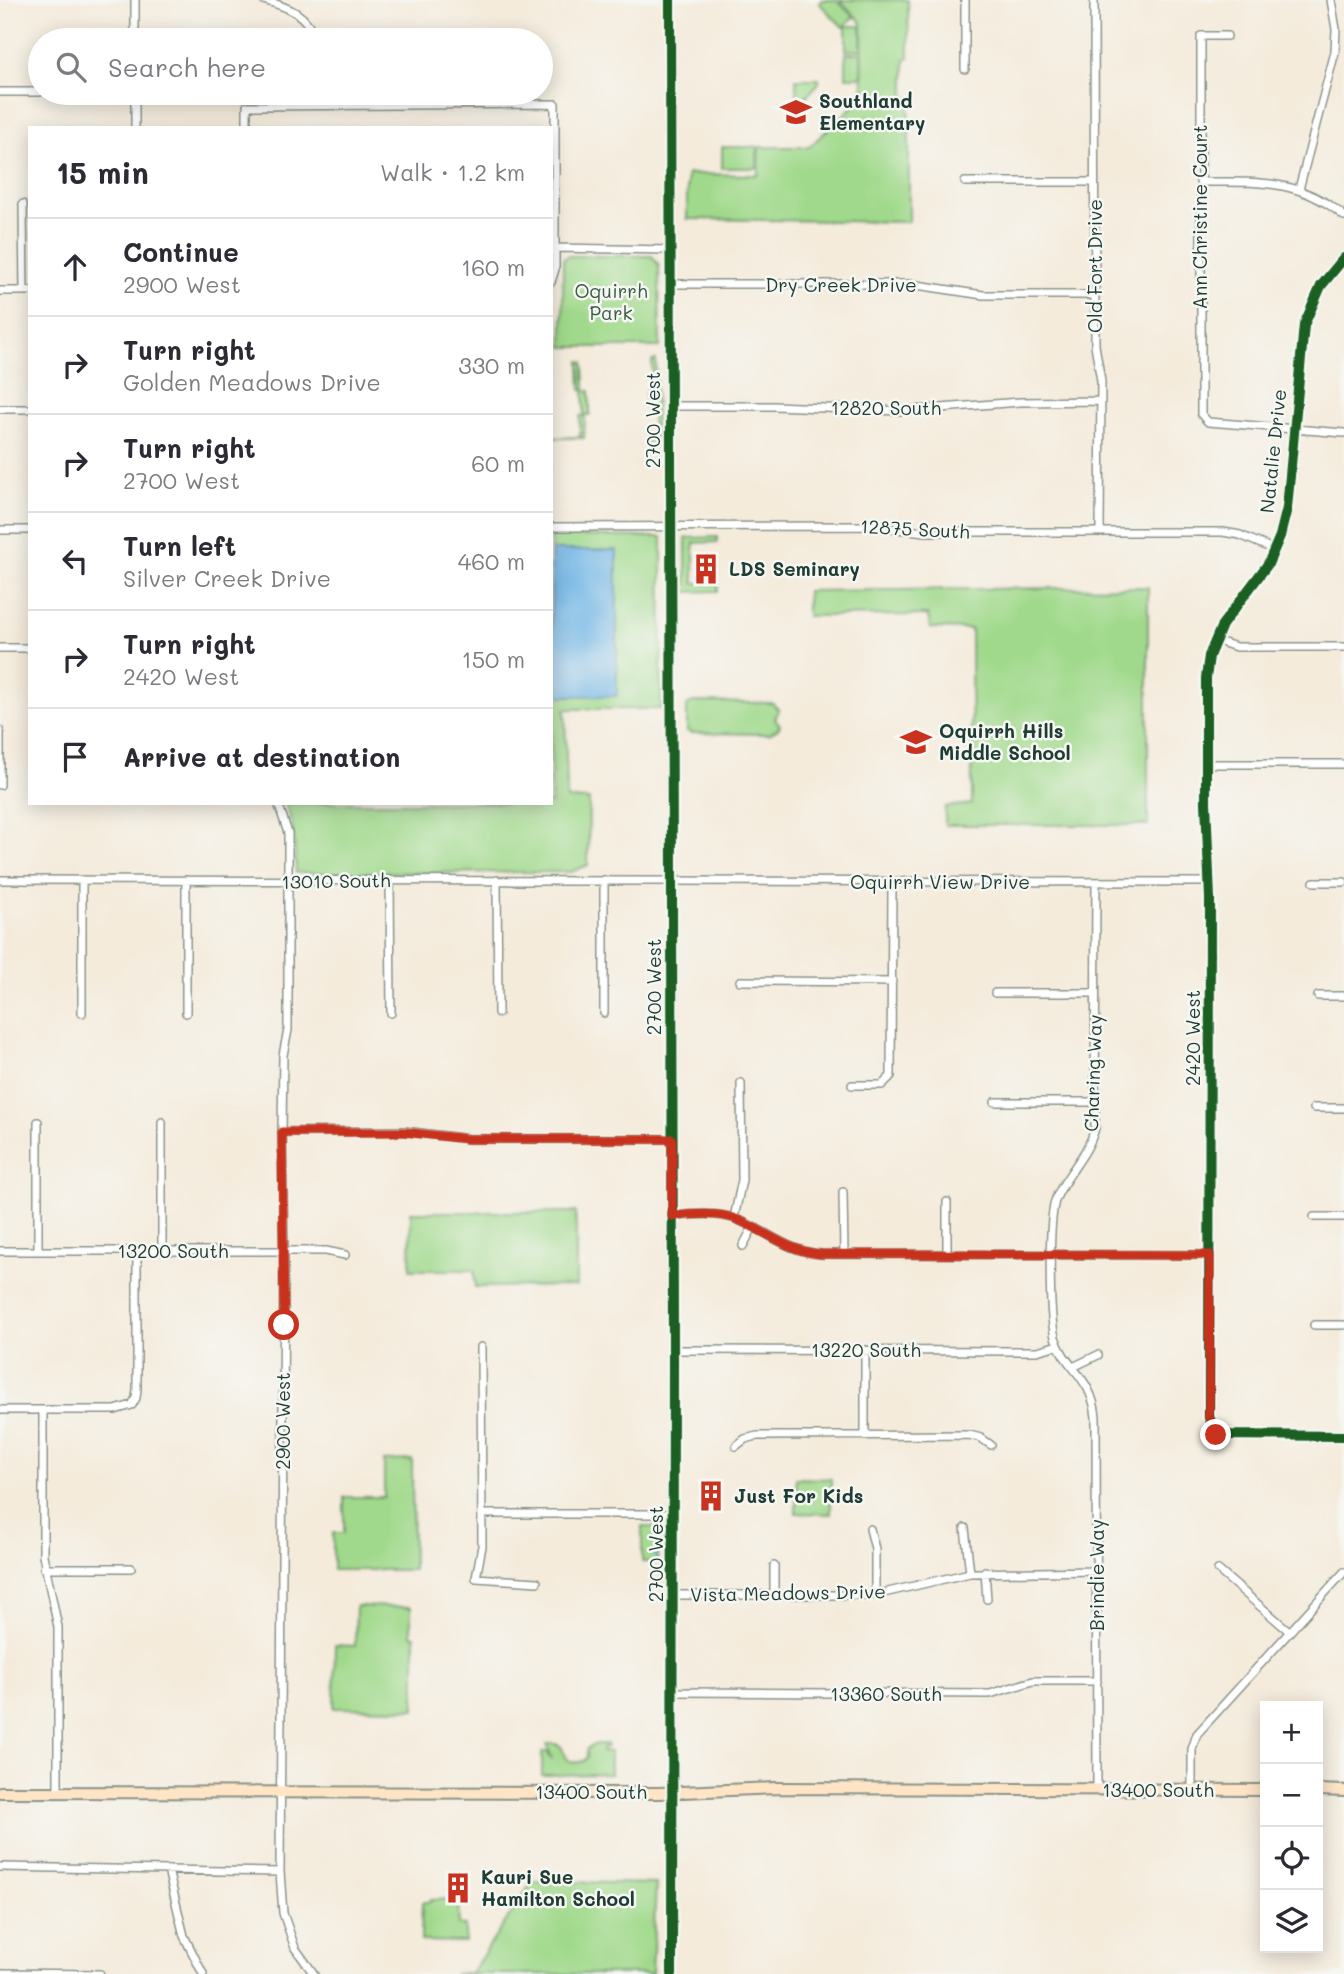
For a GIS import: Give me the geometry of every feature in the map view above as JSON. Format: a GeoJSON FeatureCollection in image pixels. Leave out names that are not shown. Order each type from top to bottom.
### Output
{"type":"FeatureCollection","features":[{"type":"Feature","properties":{"kind":"main road","name":"2700 West"},"geometry":{"type":"LineString","coordinates":[[670,0],[672,1974]]}},
{"type":"Feature","properties":{"kind":"main road","name":"13400 South"},"geometry":{"type":"LineString","coordinates":[[0,1792],[673,1792],[775,1788],[1260,1790]]}},
{"type":"Feature","properties":{"kind":"main road"},"geometry":{"type":"LineString","coordinates":[[1323,1790],[1344,1791]]}},
{"type":"Feature","properties":{"kind":"street"},"geometry":{"type":"LineString","coordinates":[[135,0],[135,28]]}},
{"type":"Feature","properties":{"kind":"street"},"geometry":{"type":"LineString","coordinates":[[263,0],[296,11],[311,28]]}},
{"type":"Feature","properties":{"kind":"street"},"geometry":{"type":"LineString","coordinates":[[965,0],[965,69]]}},
{"type":"Feature","properties":{"kind":"street","name":"Old Fort Drive"},"geometry":{"type":"LineString","coordinates":[[1094,0],[1095,345],[1101,380],[1101,532]]}},
{"type":"Feature","properties":{"kind":"street"},"geometry":{"type":"LineString","coordinates":[[1299,189],[1335,52],[1336,29],[1331,0]]}},
{"type":"Feature","properties":{"kind":"street","name":"Ann Christine Court"},"geometry":{"type":"LineString","coordinates":[[1227,36],[1201,36],[1200,409],[1208,422],[1294,429]]}},
{"type":"Feature","properties":{"kind":"street"},"geometry":{"type":"LineString","coordinates":[[0,92],[28,92]]}},
{"type":"Feature","properties":{"kind":"street"},"geometry":{"type":"LineString","coordinates":[[553,104],[553,276]]}},
{"type":"Feature","properties":{"kind":"street"},"geometry":{"type":"LineString","coordinates":[[135,105],[135,126]]}},
{"type":"Feature","properties":{"kind":"street"},"geometry":{"type":"LineString","coordinates":[[247,126],[247,106],[504,105]]}},
{"type":"Feature","properties":{"kind":"street"},"geometry":{"type":"LineString","coordinates":[[965,182],[1094,182]]}},
{"type":"Feature","properties":{"kind":"street"},"geometry":{"type":"LineString","coordinates":[[1200,182],[1261,182],[1299,189],[1318,197],[1344,216]]}},
{"type":"Feature","properties":{"kind":"street"},"geometry":{"type":"LineString","coordinates":[[0,291],[27,291],[23,204]]}},
{"type":"Feature","properties":{"kind":"street"},"geometry":{"type":"LineString","coordinates":[[555,248],[670,250]]}},
{"type":"Feature","properties":{"kind":"street","name":"Natalie Drive"},"geometry":{"type":"LineString","coordinates":[[1215,640],[1222,625],[1263,572],[1275,550],[1287,508],[1304,325],[1321,286],[1344,258]]}},
{"type":"Feature","properties":{"kind":"street","name":"Dry Creek Drive"},"geometry":{"type":"LineString","coordinates":[[670,284],[910,284],[982,295],[1095,295]]}},
{"type":"Feature","properties":{"kind":"street","name":"12820 South"},"geometry":{"type":"LineString","coordinates":[[671,407],[901,411],[1029,401],[1101,401]]}},
{"type":"Feature","properties":{"kind":"street"},"geometry":{"type":"LineString","coordinates":[[0,409],[28,409]]}},
{"type":"Feature","properties":{"kind":"street"},"geometry":{"type":"LineString","coordinates":[[1294,429],[1344,433]]}},
{"type":"Feature","properties":{"kind":"street","name":"12875 South"},"geometry":{"type":"LineString","coordinates":[[553,527],[867,526],[926,532],[1232,533],[1275,550]]}},
{"type":"Feature","properties":{"kind":"street"},"geometry":{"type":"LineString","coordinates":[[0,530],[28,530]]}},
{"type":"Feature","properties":{"kind":"street"},"geometry":{"type":"LineString","coordinates":[[1215,640],[1236,647],[1344,647]]}},
{"type":"Feature","properties":{"kind":"street","name":"2420 West"},"geometry":{"type":"LineString","coordinates":[[1215,640],[1209,656],[1206,678],[1210,881],[1209,1417],[1216,1435],[1344,1436]]}},
{"type":"Feature","properties":{"kind":"street"},"geometry":{"type":"LineString","coordinates":[[0,648],[28,648]]}},
{"type":"Feature","properties":{"kind":"street"},"geometry":{"type":"LineString","coordinates":[[0,731],[0,785]]}},
{"type":"Feature","properties":{"kind":"street"},"geometry":{"type":"LineString","coordinates":[[1206,764],[1344,764]]}},
{"type":"Feature","properties":{"kind":"street","name":"2900 West"},"geometry":{"type":"LineString","coordinates":[[279,805],[288,833],[288,1030],[283,1055],[282,1132],[284,1251],[280,1872],[283,1913],[295,1948],[314,1974]]}},
{"type":"Feature","properties":{"kind":"street","name":"13010 South"},"geometry":{"type":"LineString","coordinates":[[0,880],[671,882]]}},
{"type":"Feature","properties":{"kind":"street"},"geometry":{"type":"LineString","coordinates":[[82,880],[82,1013]]}},
{"type":"Feature","properties":{"kind":"street"},"geometry":{"type":"LineString","coordinates":[[186,880],[186,1013]]}},
{"type":"Feature","properties":{"kind":"street"},"geometry":{"type":"LineString","coordinates":[[390,880],[391,1013]]}},
{"type":"Feature","properties":{"kind":"street"},"geometry":{"type":"LineString","coordinates":[[497,880],[498,1013]]}},
{"type":"Feature","properties":{"kind":"street"},"geometry":{"type":"LineString","coordinates":[[604,880],[604,1013]]}},
{"type":"Feature","properties":{"kind":"street","name":"Charing Way"},"geometry":{"type":"LineString","coordinates":[[1052,1254],[1052,1212],[1055,1200],[1090,1143],[1095,1128],[1096,881]]}},
{"type":"Feature","properties":{"kind":"street","name":"Oquirrh View Drive"},"geometry":{"type":"LineString","coordinates":[[671,882],[1210,881]]}},
{"type":"Feature","properties":{"kind":"street"},"geometry":{"type":"LineString","coordinates":[[852,1085],[882,1084],[888,1081],[892,1070],[892,882]]}},
{"type":"Feature","properties":{"kind":"street"},"geometry":{"type":"LineString","coordinates":[[1314,882],[1344,882]]}},
{"type":"Feature","properties":{"kind":"street"},"geometry":{"type":"LineString","coordinates":[[740,981],[892,982]]}},
{"type":"Feature","properties":{"kind":"street"},"geometry":{"type":"LineString","coordinates":[[995,993],[1096,993]]}},
{"type":"Feature","properties":{"kind":"street"},"geometry":{"type":"LineString","coordinates":[[1318,996],[1344,996]]}},
{"type":"Feature","properties":{"kind":"street"},"geometry":{"type":"LineString","coordinates":[[734,1219],[742,1180],[741,1083]]}},
{"type":"Feature","properties":{"kind":"street"},"geometry":{"type":"LineString","coordinates":[[995,1102],[1095,1102]]}},
{"type":"Feature","properties":{"kind":"street"},"geometry":{"type":"LineString","coordinates":[[1314,1108],[1344,1108]]}},
{"type":"Feature","properties":{"kind":"street"},"geometry":{"type":"LineString","coordinates":[[38,1122],[38,1251]]}},
{"type":"Feature","properties":{"kind":"street"},"geometry":{"type":"LineString","coordinates":[[162,1122],[162,1251]]}},
{"type":"Feature","properties":{"kind":"street"},"geometry":{"type":"LineString","coordinates":[[282,1132],[404,1132],[468,1139],[672,1139]]}},
{"type":"Feature","properties":{"kind":"street"},"geometry":{"type":"LineString","coordinates":[[844,1192],[844,1254]]}},
{"type":"Feature","properties":{"kind":"street"},"geometry":{"type":"LineString","coordinates":[[947,1202],[947,1254]]}},
{"type":"Feature","properties":{"kind":"street"},"geometry":{"type":"LineString","coordinates":[[672,1216],[718,1216],[734,1219],[795,1250],[812,1253],[1210,1255]]}},
{"type":"Feature","properties":{"kind":"street"},"geometry":{"type":"LineString","coordinates":[[1314,1217],[1344,1217]]}},
{"type":"Feature","properties":{"kind":"street"},"geometry":{"type":"LineString","coordinates":[[743,1245],[753,1227]]}},
{"type":"Feature","properties":{"kind":"street","name":"13200 South"},"geometry":{"type":"LineString","coordinates":[[0,1251],[326,1251],[345,1255]]}},
{"type":"Feature","properties":{"kind":"street"},"geometry":{"type":"LineString","coordinates":[[0,1410],[115,1409],[132,1405],[137,1389],[137,1251]]}},
{"type":"Feature","properties":{"kind":"street","name":"Brindie Way"},"geometry":{"type":"LineString","coordinates":[[1052,1254],[1052,1322],[1058,1345],[1086,1383],[1096,1409],[1097,1789]]}},
{"type":"Feature","properties":{"kind":"street"},"geometry":{"type":"LineString","coordinates":[[1314,1325],[1344,1325]]}},
{"type":"Feature","properties":{"kind":"street","name":"13220 South"},"geometry":{"type":"LineString","coordinates":[[673,1350],[1037,1350],[1058,1345]]}},
{"type":"Feature","properties":{"kind":"street"},"geometry":{"type":"LineString","coordinates":[[481,1347],[482,1546],[477,1578],[537,1582]]}},
{"type":"Feature","properties":{"kind":"street"},"geometry":{"type":"LineString","coordinates":[[864,1350],[865,1436]]}},
{"type":"Feature","properties":{"kind":"street"},"geometry":{"type":"LineString","coordinates":[[1073,1367],[1098,1355]]}},
{"type":"Feature","properties":{"kind":"street"},"geometry":{"type":"LineString","coordinates":[[43,1410],[42,1540],[44,1567],[58,1627],[58,1792]]}},
{"type":"Feature","properties":{"kind":"street"},"geometry":{"type":"LineString","coordinates":[[736,1446],[745,1438],[757,1436],[970,1435],[991,1445]]}},
{"type":"Feature","properties":{"kind":"street"},"geometry":{"type":"LineString","coordinates":[[482,1514],[673,1514]]}},
{"type":"Feature","properties":{"kind":"street"},"geometry":{"type":"LineString","coordinates":[[965,1528],[970,1573]]}},
{"type":"Feature","properties":{"kind":"street"},"geometry":{"type":"LineString","coordinates":[[870,1529],[875,1549],[876,1595]]}},
{"type":"Feature","properties":{"kind":"street"},"geometry":{"type":"LineString","coordinates":[[774,1566],[774,1595]]}},
{"type":"Feature","properties":{"kind":"street"},"geometry":{"type":"LineString","coordinates":[[44,1567],[131,1567]]}},
{"type":"Feature","properties":{"kind":"street"},"geometry":{"type":"LineString","coordinates":[[1219,1570],[1289,1631]]}},
{"type":"Feature","properties":{"kind":"street"},"geometry":{"type":"LineString","coordinates":[[985,1571],[987,1599]]}},
{"type":"Feature","properties":{"kind":"street","name":"Vista Meadows Drive"},"geometry":{"type":"LineString","coordinates":[[673,1595],[876,1595],[985,1571],[1097,1571]]}},
{"type":"Feature","properties":{"kind":"street"},"geometry":{"type":"LineString","coordinates":[[1192,1790],[1192,1749],[1196,1734],[1344,1572]]}},
{"type":"Feature","properties":{"kind":"street","name":"13360 South"},"geometry":{"type":"LineString","coordinates":[[673,1692],[990,1694],[1033,1681],[1097,1681]]}},
{"type":"Feature","properties":{"kind":"street"},"geometry":{"type":"LineString","coordinates":[[0,1867],[280,1872]]}},
{"type":"Feature","properties":{"kind":"street"},"geometry":{"type":"LineString","coordinates":[[168,1870],[184,1936],[202,1974]]}},
{"type":"Feature","properties":{"kind":"street"},"geometry":{"type":"LineString","coordinates":[[0,1973],[100,1974]]}},
{"type":"Feature","properties":{"kind":"green space"},"geometry":{"type":"Polygon","coordinates":[[[822,0],[836,0],[854,17],[843,27],[819,3],[822,0]]]}},
{"type":"Feature","properties":{"kind":"green space"},"geometry":{"type":"Polygon","coordinates":[[[840,0],[908,0],[909,58],[905,59],[905,98],[909,98],[909,222],[687,219],[687,174],[758,175],[759,147],[809,147],[863,97],[862,23],[840,0]]]}},
{"type":"Feature","properties":{"kind":"green space"},"geometry":{"type":"Polygon","coordinates":[[[846,26],[861,26],[861,50],[846,50],[846,26]]]}},
{"type":"Feature","properties":{"kind":"green space"},"geometry":{"type":"Polygon","coordinates":[[[846,53],[861,53],[861,77],[846,77],[846,53]]]}},
{"type":"Feature","properties":{"kind":"green space"},"geometry":{"type":"Polygon","coordinates":[[[796,79],[819,79],[819,83],[797,106],[796,79]]]}},
{"type":"Feature","properties":{"kind":"green space"},"geometry":{"type":"Polygon","coordinates":[[[722,147],[757,147],[757,168],[722,168],[722,147]]]}},
{"type":"Feature","properties":{"kind":"green space","name":"Oquirrh Park"},"geometry":{"type":"Polygon","coordinates":[[[568,256],[652,256],[659,266],[660,347],[563,347],[563,259],[568,256]]]}},
{"type":"Feature","properties":{"kind":"green space"},"geometry":{"type":"Polygon","coordinates":[[[656,360],[656,441],[645,441],[645,437],[652,437],[652,414],[646,414],[645,392],[652,392],[652,361],[656,360]]]}},
{"type":"Feature","properties":{"kind":"green space"},"geometry":{"type":"Polygon","coordinates":[[[580,361],[584,362],[585,390],[590,391],[590,415],[585,415],[584,438],[553,438],[580,437],[580,416],[584,415],[584,390],[581,390],[580,361]]]}},
{"type":"Feature","properties":{"kind":"green space"},"geometry":{"type":"Polygon","coordinates":[[[553,536],[662,537],[661,709],[565,709],[567,799],[589,800],[588,865],[571,872],[296,873],[293,828],[286,805],[553,805],[553,536]]]}},
{"type":"Feature","properties":{"kind":"green space"},"geometry":{"type":"Polygon","coordinates":[[[718,537],[718,542],[694,543],[694,583],[718,583],[718,591],[686,592],[686,538],[718,537]]]}},
{"type":"Feature","properties":{"kind":"green space"},"geometry":{"type":"Polygon","coordinates":[[[1148,587],[1148,825],[945,825],[945,807],[972,804],[971,629],[930,628],[928,615],[807,616],[807,591],[1148,587]]]}},
{"type":"Feature","properties":{"kind":"green space"},"geometry":{"type":"Polygon","coordinates":[[[693,702],[772,703],[779,710],[775,719],[780,725],[769,734],[691,733],[687,731],[687,705],[693,702]]]}},
{"type":"Feature","properties":{"kind":"green space"},"geometry":{"type":"Polygon","coordinates":[[[411,1212],[576,1212],[576,1286],[475,1287],[474,1270],[410,1270],[411,1212]]]}},
{"type":"Feature","properties":{"kind":"green space"},"geometry":{"type":"Polygon","coordinates":[[[412,1460],[413,1570],[333,1570],[333,1533],[344,1533],[344,1497],[384,1497],[384,1461],[412,1460]]]}},
{"type":"Feature","properties":{"kind":"green space"},"geometry":{"type":"Polygon","coordinates":[[[796,1478],[831,1479],[831,1514],[796,1513],[796,1478]]]}},
{"type":"Feature","properties":{"kind":"green space"},"geometry":{"type":"Polygon","coordinates":[[[642,1527],[655,1527],[657,1530],[657,1562],[642,1562],[642,1527]]]}},
{"type":"Feature","properties":{"kind":"green space"},"geometry":{"type":"Polygon","coordinates":[[[356,1606],[411,1607],[411,1635],[415,1636],[415,1709],[334,1708],[335,1645],[355,1646],[356,1606]]]}},
{"type":"Feature","properties":{"kind":"green space"},"geometry":{"type":"Polygon","coordinates":[[[547,1744],[557,1744],[567,1759],[576,1762],[584,1761],[587,1749],[593,1744],[607,1744],[602,1752],[610,1752],[610,1774],[542,1775],[542,1752],[548,1752],[552,1759],[547,1744]]]}},
{"type":"Feature","properties":{"kind":"green space"},"geometry":{"type":"Polygon","coordinates":[[[533,1881],[656,1884],[652,1974],[454,1974],[471,1973],[533,1881]]]}},
{"type":"Feature","properties":{"kind":"green space"},"geometry":{"type":"Polygon","coordinates":[[[458,1899],[459,1925],[465,1926],[465,1942],[421,1941],[422,1902],[458,1899]]]}},
{"type":"Feature","properties":{"kind":"water"},"geometry":{"type":"Polygon","coordinates":[[[553,550],[617,550],[617,696],[553,696],[553,550]]]}},
{"type":"Feature","properties":{"kind":"cycle path"},"geometry":{"type":"LineString","coordinates":[[670,0],[672,1974]]}},
{"type":"Feature","properties":{"kind":"cycle path"},"geometry":{"type":"LineString","coordinates":[[1344,258],[1321,286],[1304,325],[1287,508],[1280,536],[1268,564],[1222,625],[1209,656],[1206,678],[1206,802],[1210,899],[1209,1417],[1216,1435],[1344,1436]]}},
{"type":"Feature","properties":{"kind":"place","name":"Southland Elementary"},"geometry":{"type":"Point","coordinates":[796,112]}},
{"type":"Feature","properties":{"kind":"place","name":"LDS Seminary"},"geometry":{"type":"Point","coordinates":[706,569]}},
{"type":"Feature","properties":{"kind":"place","name":"Oquirrh Hills Middle School"},"geometry":{"type":"Point","coordinates":[916,742]}},
{"type":"Feature","properties":{"kind":"place","name":"Just For Kids"},"geometry":{"type":"Point","coordinates":[711,1496]}},
{"type":"Feature","properties":{"kind":"place","name":"Kauri Sue Hamilton School"},"geometry":{"type":"Point","coordinates":[458,1888]}},
{"type":"Feature","properties":{"kind":"route"},"geometry":{"type":"LineString","coordinates":[[284,1325],[282,1132],[404,1132],[468,1139],[672,1139],[672,1216],[726,1216],[804,1252],[1210,1255],[1209,1417],[1216,1435]]}}]}
